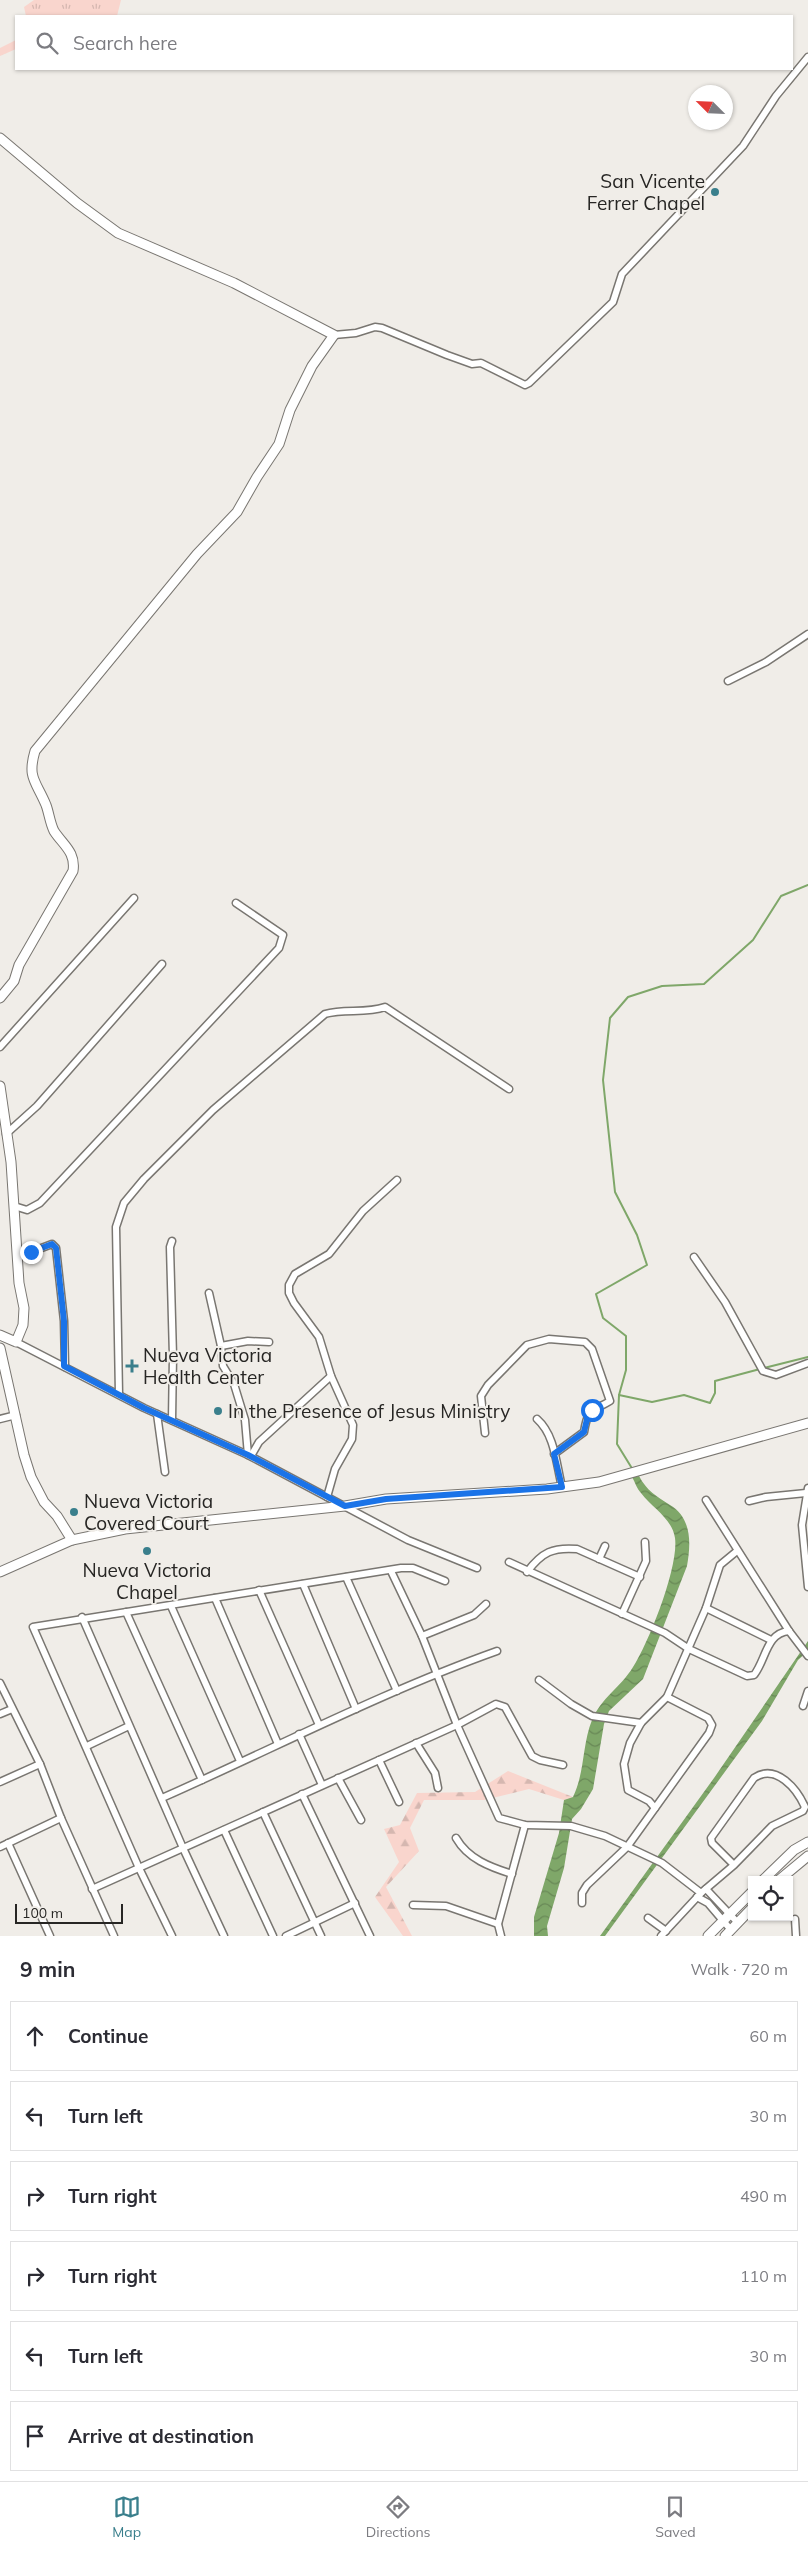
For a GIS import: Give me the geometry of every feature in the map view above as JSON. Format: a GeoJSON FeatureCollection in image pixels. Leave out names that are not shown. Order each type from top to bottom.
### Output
{"type":"FeatureCollection","features":[{"type":"Feature","properties":{"kind":"street"},"geometry":{"type":"LineString","coordinates":[[0,138],[83,208],[118,232],[234,283],[334,334],[356,333],[375,326],[472,364],[481,363],[526,385],[613,302],[622,274],[736,154],[776,96],[808,57]]}},
{"type":"Feature","properties":{"kind":"street"},"geometry":{"type":"LineString","coordinates":[[0,998],[14,981],[18,965],[74,871],[74,860],[71,852],[54,830],[46,804],[32,779],[32,763],[35,750],[197,554],[237,512],[279,444],[290,410],[312,366],[334,334]]}},
{"type":"Feature","properties":{"kind":"street"},"geometry":{"type":"LineString","coordinates":[[728,681],[766,662],[808,634]]}},
{"type":"Feature","properties":{"kind":"street"},"geometry":{"type":"LineString","coordinates":[[0,1048],[134,898]]}},
{"type":"Feature","properties":{"kind":"street"},"geometry":{"type":"LineString","coordinates":[[14,1206],[27,1210],[40,1203],[280,948],[283,936],[236,903]]}},
{"type":"Feature","properties":{"kind":"street"},"geometry":{"type":"LineString","coordinates":[[6,1134],[37,1106],[162,964]]}},
{"type":"Feature","properties":{"kind":"street"},"geometry":{"type":"LineString","coordinates":[[119,1394],[116,1227],[124,1203],[212,1110],[325,1014],[338,1010],[360,1012],[385,1007],[509,1089]]}},
{"type":"Feature","properties":{"kind":"street"},"geometry":{"type":"LineString","coordinates":[[0,1086],[11,1162],[24,1318],[16,1342]]}},
{"type":"Feature","properties":{"kind":"street"},"geometry":{"type":"LineString","coordinates":[[327,1497],[335,1469],[353,1434],[348,1411],[331,1376],[319,1337],[294,1303],[289,1293],[289,1285],[295,1274],[329,1254],[363,1211],[397,1180]]}},
{"type":"Feature","properties":{"kind":"street"},"geometry":{"type":"LineString","coordinates":[[172,1241],[170,1247],[173,1347],[172,1420]]}},
{"type":"Feature","properties":{"kind":"street"},"geometry":{"type":"LineString","coordinates":[[18,1256],[52,1244],[56,1248],[64,1321],[64,1366]]}},
{"type":"Feature","properties":{"kind":"street"},"geometry":{"type":"LineString","coordinates":[[694,1257],[725,1302],[764,1371],[776,1374],[808,1363]]}},
{"type":"Feature","properties":{"kind":"street"},"geometry":{"type":"LineString","coordinates":[[209,1293],[220,1346],[222,1366],[234,1384],[245,1420],[250,1456]]}},
{"type":"Feature","properties":{"kind":"street"},"geometry":{"type":"LineString","coordinates":[[0,1335],[157,1414],[250,1456],[408,1540],[477,1568]]}},
{"type":"Feature","properties":{"kind":"street"},"geometry":{"type":"LineString","coordinates":[[485,1433],[481,1396],[488,1385],[527,1345],[549,1339],[585,1342],[592,1349],[610,1401],[592,1410],[588,1415],[584,1432],[554,1454]]}},
{"type":"Feature","properties":{"kind":"street"},"geometry":{"type":"LineString","coordinates":[[220,1346],[248,1341],[269,1342]]}},
{"type":"Feature","properties":{"kind":"street"},"geometry":{"type":"LineString","coordinates":[[0,1348],[24,1455],[34,1485],[72,1540]]}},
{"type":"Feature","properties":{"kind":"street"},"geometry":{"type":"LineString","coordinates":[[250,1456],[259,1442],[331,1376]]}},
{"type":"Feature","properties":{"kind":"street"},"geometry":{"type":"LineString","coordinates":[[157,1414],[166,1472]]}},
{"type":"Feature","properties":{"kind":"street"},"geometry":{"type":"LineString","coordinates":[[0,1419],[16,1415]]}},
{"type":"Feature","properties":{"kind":"street"},"geometry":{"type":"LineString","coordinates":[[537,1419],[547,1428],[562,1487]]}},
{"type":"Feature","properties":{"kind":"street"},"geometry":{"type":"LineString","coordinates":[[0,1572],[72,1540],[142,1527],[345,1506],[386,1499],[562,1487],[622,1476],[808,1423]]}},
{"type":"Feature","properties":{"kind":"street"},"geometry":{"type":"LineString","coordinates":[[749,1501],[807,1490],[802,1525],[808,1587]]}},
{"type":"Feature","properties":{"kind":"street"},"geometry":{"type":"LineString","coordinates":[[706,1500],[789,1631],[808,1655]]}},
{"type":"Feature","properties":{"kind":"street"},"geometry":{"type":"LineString","coordinates":[[622,1614],[646,1562],[645,1542]]}},
{"type":"Feature","properties":{"kind":"street"},"geometry":{"type":"LineString","coordinates":[[600,1559],[605,1546]]}},
{"type":"Feature","properties":{"kind":"street"},"geometry":{"type":"LineString","coordinates":[[528,1572],[539,1556],[561,1548],[577,1548],[640,1577]]}},
{"type":"Feature","properties":{"kind":"street"},"geometry":{"type":"LineString","coordinates":[[655,1808],[649,1801],[633,1794],[626,1785],[624,1764],[626,1753],[641,1723],[667,1697],[706,1608],[720,1566],[737,1551]]}},
{"type":"Feature","properties":{"kind":"street"},"geometry":{"type":"LineString","coordinates":[[509,1562],[665,1633],[689,1649],[747,1676],[754,1675],[758,1670],[771,1640],[782,1632],[789,1631]]}},
{"type":"Feature","properties":{"kind":"street"},"geometry":{"type":"LineString","coordinates":[[172,1936],[139,1868],[87,1746],[33,1627],[82,1617],[171,1606],[259,1590],[414,1568],[445,1581]]}},
{"type":"Feature","properties":{"kind":"street"},"geometry":{"type":"LineString","coordinates":[[391,1571],[422,1636],[457,1725],[499,1818],[525,1825],[571,1826],[605,1836],[662,1862],[730,1914],[738,1923]]}},
{"type":"Feature","properties":{"kind":"street"},"geometry":{"type":"LineString","coordinates":[[346,1577],[397,1691]]}},
{"type":"Feature","properties":{"kind":"street"},"geometry":{"type":"LineString","coordinates":[[303,1584],[356,1708]]}},
{"type":"Feature","properties":{"kind":"street"},"geometry":{"type":"LineString","coordinates":[[259,1590],[318,1725]]}},
{"type":"Feature","properties":{"kind":"street"},"geometry":{"type":"LineString","coordinates":[[215,1598],[278,1744]]}},
{"type":"Feature","properties":{"kind":"street"},"geometry":{"type":"LineString","coordinates":[[422,1636],[474,1615],[486,1604]]}},
{"type":"Feature","properties":{"kind":"street"},"geometry":{"type":"LineString","coordinates":[[171,1606],[240,1761]]}},
{"type":"Feature","properties":{"kind":"street"},"geometry":{"type":"LineString","coordinates":[[706,1608],[771,1640]]}},
{"type":"Feature","properties":{"kind":"street"},"geometry":{"type":"LineString","coordinates":[[126,1612],[202,1780]]}},
{"type":"Feature","properties":{"kind":"street"},"geometry":{"type":"LineString","coordinates":[[82,1617],[183,1848],[224,1936]]}},
{"type":"Feature","properties":{"kind":"street"},"geometry":{"type":"LineString","coordinates":[[162,1798],[356,1708],[497,1651]]}},
{"type":"Feature","properties":{"kind":"street"},"geometry":{"type":"LineString","coordinates":[[539,1680],[571,1704],[592,1716],[641,1723]]}},
{"type":"Feature","properties":{"kind":"street"},"geometry":{"type":"LineString","coordinates":[[0,1683],[40,1764],[61,1818],[114,1936]]}},
{"type":"Feature","properties":{"kind":"street"},"geometry":{"type":"LineString","coordinates":[[803,1706],[808,1692]]}},
{"type":"Feature","properties":{"kind":"street"},"geometry":{"type":"LineString","coordinates":[[582,1902],[582,1893],[587,1885],[627,1847],[709,1733],[712,1725],[708,1718],[667,1697]]}},
{"type":"Feature","properties":{"kind":"street"},"geometry":{"type":"LineString","coordinates":[[92,1889],[457,1725],[496,1704],[500,1704],[505,1708],[532,1756],[540,1760],[562,1765]]}},
{"type":"Feature","properties":{"kind":"street"},"geometry":{"type":"LineString","coordinates":[[0,1714],[12,1709]]}},
{"type":"Feature","properties":{"kind":"street"},"geometry":{"type":"LineString","coordinates":[[87,1746],[129,1726]]}},
{"type":"Feature","properties":{"kind":"street"},"geometry":{"type":"LineString","coordinates":[[300,1734],[322,1786]]}},
{"type":"Feature","properties":{"kind":"street"},"geometry":{"type":"LineString","coordinates":[[416,1743],[435,1773],[438,1788]]}},
{"type":"Feature","properties":{"kind":"street"},"geometry":{"type":"LineString","coordinates":[[379,1760],[400,1802]]}},
{"type":"Feature","properties":{"kind":"street"},"geometry":{"type":"LineString","coordinates":[[0,1782],[40,1764]]}},
{"type":"Feature","properties":{"kind":"street"},"geometry":{"type":"LineString","coordinates":[[648,1918],[663,1934],[702,1893],[734,1865],[772,1826],[803,1811],[805,1807],[798,1792],[780,1777],[760,1774],[754,1778],[711,1838],[712,1843],[734,1865]]}},
{"type":"Feature","properties":{"kind":"street"},"geometry":{"type":"LineString","coordinates":[[338,1778],[361,1820]]}},
{"type":"Feature","properties":{"kind":"street"},"geometry":{"type":"LineString","coordinates":[[302,1794],[370,1936]]}},
{"type":"Feature","properties":{"kind":"street"},"geometry":{"type":"LineString","coordinates":[[263,1812],[321,1936]]}},
{"type":"Feature","properties":{"kind":"street"},"geometry":{"type":"LineString","coordinates":[[0,1846],[61,1818]]}},
{"type":"Feature","properties":{"kind":"street"},"geometry":{"type":"LineString","coordinates":[[501,1936],[498,1924],[525,1825]]}},
{"type":"Feature","properties":{"kind":"street"},"geometry":{"type":"LineString","coordinates":[[224,1830],[273,1936]]}},
{"type":"Feature","properties":{"kind":"street"},"geometry":{"type":"LineString","coordinates":[[456,1838],[478,1860],[490,1867],[512,1874]]}},
{"type":"Feature","properties":{"kind":"street"},"geometry":{"type":"LineString","coordinates":[[767,1876],[794,1850],[808,1842]]}},
{"type":"Feature","properties":{"kind":"street"},"geometry":{"type":"LineString","coordinates":[[8,1843],[50,1936]]}},
{"type":"Feature","properties":{"kind":"street"},"geometry":{"type":"LineString","coordinates":[[785,1876],[808,1856]]}},
{"type":"Feature","properties":{"kind":"street"},"geometry":{"type":"LineString","coordinates":[[702,1893],[723,1921],[728,1933],[748,1912]]}},
{"type":"Feature","properties":{"kind":"street"},"geometry":{"type":"LineString","coordinates":[[708,1936],[748,1896]]}},
{"type":"Feature","properties":{"kind":"street"},"geometry":{"type":"LineString","coordinates":[[286,1936],[355,1903]]}},
{"type":"Feature","properties":{"kind":"street"},"geometry":{"type":"LineString","coordinates":[[413,1905],[446,1906],[498,1924]]}},
{"type":"Feature","properties":{"kind":"street"},"geometry":{"type":"LineString","coordinates":[[796,1919],[796,1936]]}},
{"type":"Feature","properties":{"kind":"green space"},"geometry":{"type":"Polygon","coordinates":[[[34,0],[121,0],[117,15],[26,15],[24,7],[34,0]]]}},
{"type":"Feature","properties":{"kind":"green space"},"geometry":{"type":"Polygon","coordinates":[[[15,40],[15,49],[0,56],[0,48],[15,40]]]}},
{"type":"Feature","properties":{"kind":"green space"},"geometry":{"type":"Polygon","coordinates":[[[508,1771],[573,1797],[564,1800],[529,1789],[484,1800],[424,1800],[410,1828],[419,1851],[386,1887],[412,1936],[403,1936],[375,1897],[399,1862],[384,1829],[400,1825],[417,1793],[475,1792],[508,1771]]]}},
{"type":"Feature","properties":{"kind":"water"},"geometry":{"type":"Polygon","coordinates":[[[639,1476],[656,1496],[677,1510],[686,1524],[689,1540],[687,1566],[643,1679],[609,1711],[604,1724],[593,1789],[581,1809],[572,1819],[564,1868],[547,1926],[548,1936],[534,1936],[534,1917],[559,1833],[564,1800],[573,1797],[577,1788],[586,1739],[592,1720],[601,1705],[628,1674],[640,1655],[668,1585],[675,1551],[675,1538],[666,1519],[638,1490],[632,1477],[639,1476]]]}},
{"type":"Feature","properties":{"kind":"water"},"geometry":{"type":"Polygon","coordinates":[[[808,1641],[808,1651],[798,1660],[762,1721],[605,1936],[600,1936],[714,1778],[808,1641]]]}},
{"type":"Feature","properties":{"kind":"waterway"},"geometry":{"type":"LineString","coordinates":[[633,1470],[617,1444],[619,1395],[626,1370],[626,1336],[603,1318],[596,1294],[647,1265],[637,1235],[615,1192],[603,1080],[610,1018],[628,997],[662,986],[704,984],[753,940],[781,896],[808,885]]}},
{"type":"Feature","properties":{"kind":"waterway"},"geometry":{"type":"LineString","coordinates":[[764,1368],[808,1357]]}},
{"type":"Feature","properties":{"kind":"waterway"},"geometry":{"type":"LineString","coordinates":[[619,1395],[652,1402],[684,1395],[710,1403],[715,1393],[715,1381],[760,1369]]}},
{"type":"Feature","properties":{"kind":"place","name":"San Vicente Ferrer Chapel"},"geometry":{"type":"Point","coordinates":[715,192]}},
{"type":"Feature","properties":{"kind":"place","name":"Nueva Victoria Health Center"},"geometry":{"type":"Point","coordinates":[132,1366]}},
{"type":"Feature","properties":{"kind":"place","name":"In the Presence of Jesus Ministry"},"geometry":{"type":"Point","coordinates":[218,1411]}},
{"type":"Feature","properties":{"kind":"place","name":"Nueva Victoria Covered Court"},"geometry":{"type":"Point","coordinates":[74,1512]}},
{"type":"Feature","properties":{"kind":"place","name":"Nueva Victoria Chapel"},"geometry":{"type":"Point","coordinates":[147,1551]}},
{"type":"Feature","properties":{"kind":"route"},"geometry":{"type":"LineString","coordinates":[[31,1252],[52,1244],[56,1248],[64,1321],[64,1366],[144,1408],[248,1455],[345,1506],[386,1499],[562,1487],[554,1454],[584,1432],[588,1415],[592,1410]]}}]}
